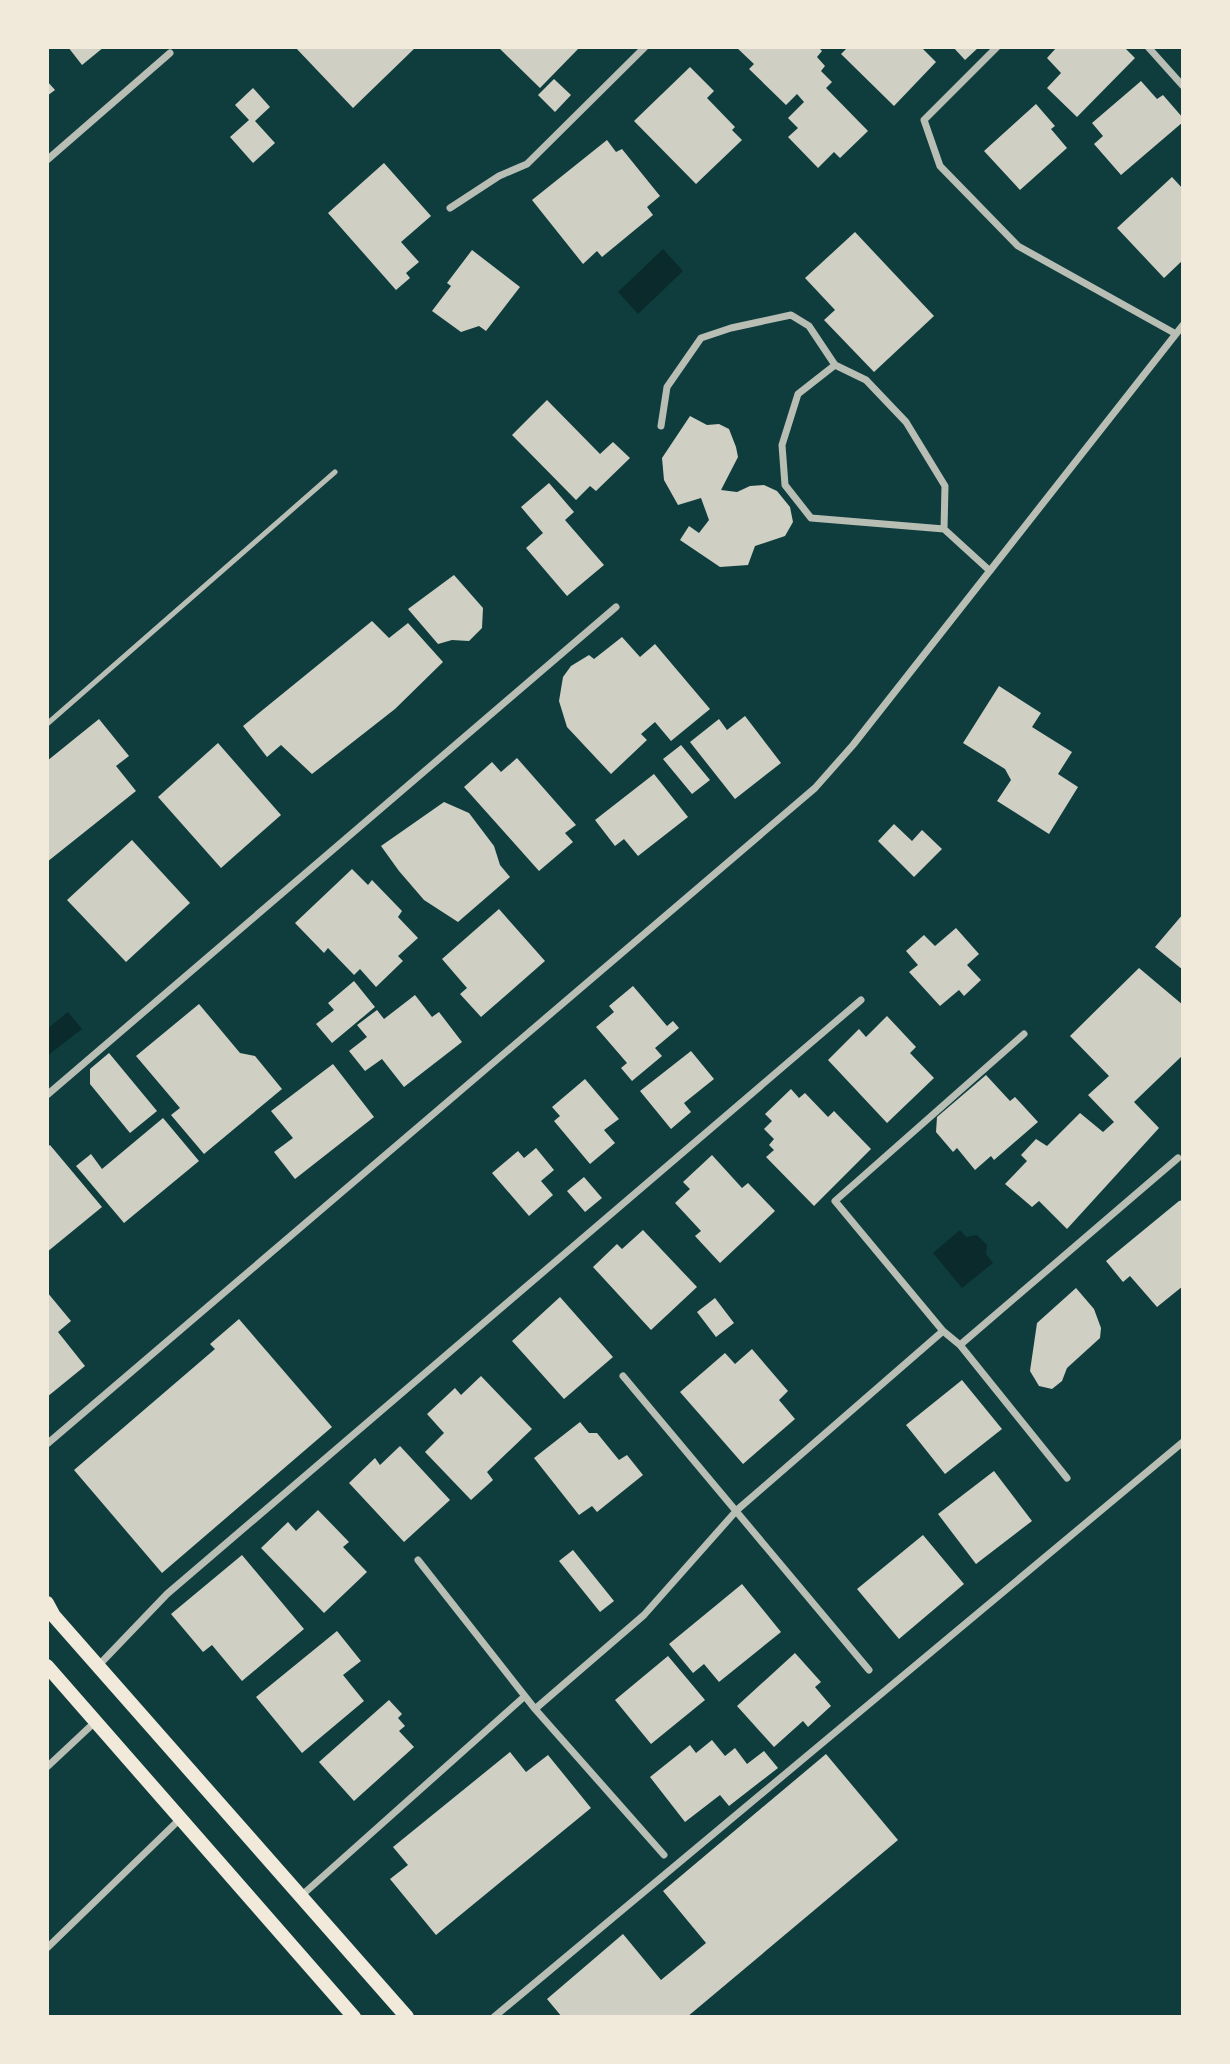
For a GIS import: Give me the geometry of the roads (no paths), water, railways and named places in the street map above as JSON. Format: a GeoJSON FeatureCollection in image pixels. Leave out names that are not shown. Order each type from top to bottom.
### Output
{"type":"FeatureCollection","features":[{"type":"Feature","properties":{"kind":"main road"},"geometry":{"type":"LineString","coordinates":[[47,1603],[54,1615],[98,1666],[407,2017]]}},
{"type":"Feature","properties":{"kind":"main road"},"geometry":{"type":"LineString","coordinates":[[47,1666],[354,2017]]}},
{"type":"Feature","properties":{"kind":"street"},"geometry":{"type":"LineString","coordinates":[[450,208],[499,176],[527,164],[645,47]]}},
{"type":"Feature","properties":{"kind":"street"},"geometry":{"type":"LineString","coordinates":[[998,47],[924,120],[940,166],[1018,246],[1176,334]]}},
{"type":"Feature","properties":{"kind":"street"},"geometry":{"type":"LineString","coordinates":[[1148,47],[1183,86]]}},
{"type":"Feature","properties":{"kind":"street"},"geometry":{"type":"LineString","coordinates":[[47,160],[170,53]]}},
{"type":"Feature","properties":{"kind":"street"},"geometry":{"type":"LineString","coordinates":[[661,426],[667,387],[701,338],[731,328],[791,315],[809,326],[835,365],[866,380],[906,422],[945,486],[944,529]]}},
{"type":"Feature","properties":{"kind":"street"},"geometry":{"type":"LineString","coordinates":[[47,1444],[815,788],[845,755],[1183,325]]}},
{"type":"Feature","properties":{"kind":"street"},"geometry":{"type":"LineString","coordinates":[[835,365],[798,394],[782,445],[785,485],[811,518],[944,529],[990,571]]}},
{"type":"Feature","properties":{"kind":"street"},"geometry":{"type":"LineString","coordinates":[[47,1095],[616,607]]}},
{"type":"Feature","properties":{"kind":"street"},"geometry":{"type":"LineString","coordinates":[[98,1666],[167,1594],[861,1000]]}},
{"type":"Feature","properties":{"kind":"street"},"geometry":{"type":"LineString","coordinates":[[1024,1034],[835,1201],[943,1331],[960,1345],[1067,1478]]}},
{"type":"Feature","properties":{"kind":"street"},"geometry":{"type":"LineString","coordinates":[[960,1345],[1178,1158]]}},
{"type":"Feature","properties":{"kind":"street"},"geometry":{"type":"LineString","coordinates":[[535,1709],[645,1615],[737,1510],[943,1331]]}},
{"type":"Feature","properties":{"kind":"street"},"geometry":{"type":"LineString","coordinates":[[623,1376],[869,1670]]}},
{"type":"Feature","properties":{"kind":"street"},"geometry":{"type":"LineString","coordinates":[[494,2017],[1183,1442]]}},
{"type":"Feature","properties":{"kind":"street"},"geometry":{"type":"LineString","coordinates":[[418,1560],[535,1709],[664,1855]]}},
{"type":"Feature","properties":{"kind":"street"},"geometry":{"type":"LineString","coordinates":[[301,1896],[525,1696]]}},
{"type":"Feature","properties":{"kind":"street"},"geometry":{"type":"LineString","coordinates":[[47,1767],[95,1721]]}},
{"type":"Feature","properties":{"kind":"street"},"geometry":{"type":"LineString","coordinates":[[47,1948],[180,1819]]}},
{"type":"Feature","properties":{"kind":"lane"},"geometry":{"type":"LineString","coordinates":[[47,724],[335,472]]}},
{"type":"Feature","properties":{"kind":"water"},"geometry":{"type":"Polygon","coordinates":[[[663,249],[683,271],[638,314],[618,292],[663,249]]]}},
{"type":"Feature","properties":{"kind":"water"},"geometry":{"type":"Polygon","coordinates":[[[68,1012],[82,1029],[47,1056],[47,1029],[68,1012]]]}},
{"type":"Feature","properties":{"kind":"water"},"geometry":{"type":"Polygon","coordinates":[[[960,1230],[966,1237],[977,1235],[987,1245],[986,1254],[993,1263],[962,1288],[933,1253],[960,1230]]]}}]}
